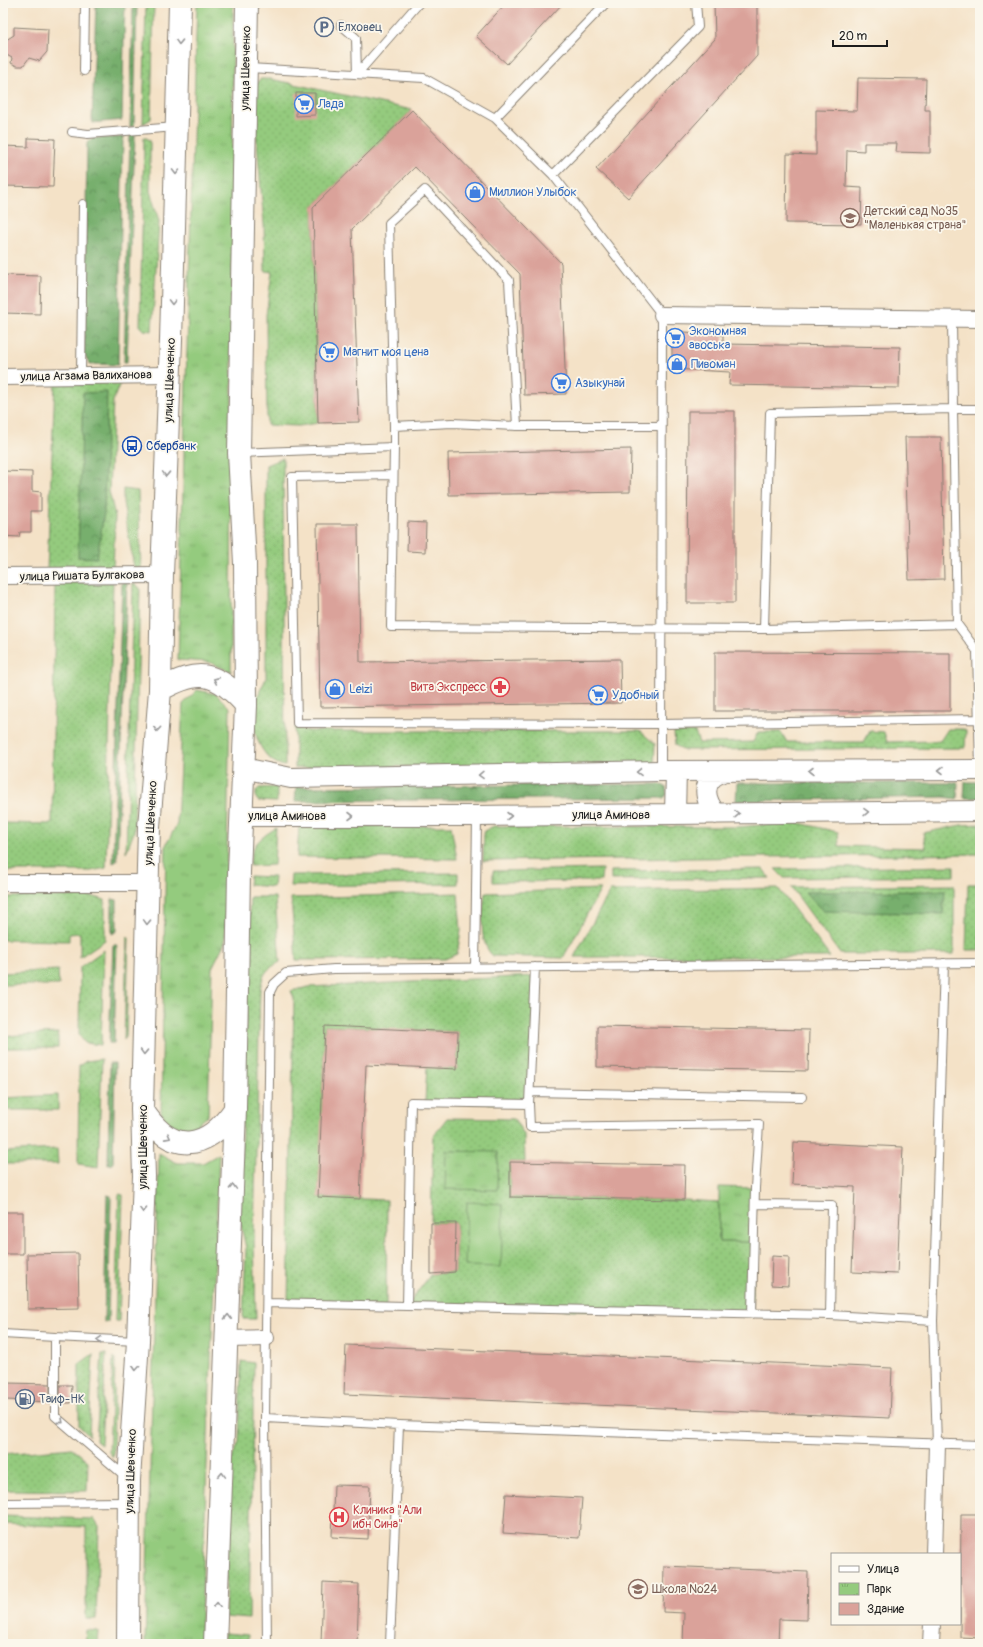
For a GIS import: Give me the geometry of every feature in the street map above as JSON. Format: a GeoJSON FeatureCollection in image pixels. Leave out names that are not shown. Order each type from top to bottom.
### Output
{"type":"FeatureCollection","features":[{"type":"Feature","properties":{"kind":"main road","name":"улица Шевченко"},"geometry":{"type":"LineString","coordinates":[[128,1644],[129,1480],[138,1341],[144,1176],[142,1109],[149,883],[149,827],[160,690],[162,575],[170,375],[180,3]]}},
{"type":"Feature","properties":{"kind":"main road","name":"улица Шевченко"},"geometry":{"type":"LineString","coordinates":[[215,1644],[235,1109],[239,872],[246,705],[245,563],[239,453],[247,3]]}},
{"type":"Feature","properties":{"kind":"main road"},"geometry":{"type":"LineString","coordinates":[[160,690],[188,677],[206,676],[219,680],[233,690],[246,705]]}},
{"type":"Feature","properties":{"kind":"main road"},"geometry":{"type":"LineString","coordinates":[[142,1109],[150,1122],[161,1134],[172,1140],[187,1142],[201,1140],[213,1133],[226,1123],[235,1109]]}},
{"type":"Feature","properties":{"kind":"street"},"geometry":{"type":"LineString","coordinates":[[662,316],[980,319]]}},
{"type":"Feature","properties":{"kind":"street","name":"улица Агзама Валиханова"},"geometry":{"type":"LineString","coordinates":[[3,377],[170,375]]}},
{"type":"Feature","properties":{"kind":"street","name":"улица Ришата Булгакова"},"geometry":{"type":"LineString","coordinates":[[3,576],[162,575]]}},
{"type":"Feature","properties":{"kind":"street"},"geometry":{"type":"LineString","coordinates":[[243,768],[291,778],[669,771],[980,768]]}},
{"type":"Feature","properties":{"kind":"street"},"geometry":{"type":"LineString","coordinates":[[669,771],[676,814]]}},
{"type":"Feature","properties":{"kind":"street"},"geometry":{"type":"LineString","coordinates":[[716,814],[708,804],[706,792],[712,778],[724,771]]}},
{"type":"Feature","properties":{"kind":"street","name":"улица Аминова"},"geometry":{"type":"LineString","coordinates":[[242,816],[477,816],[980,811]]}},
{"type":"Feature","properties":{"kind":"street"},"geometry":{"type":"LineString","coordinates":[[3,883],[149,883]]}},
{"type":"Feature","properties":{"kind":"street"},"geometry":{"type":"LineString","coordinates":[[227,1339],[266,1338]]}},
{"type":"Feature","properties":{"kind":"street"},"geometry":{"type":"LineString","coordinates":[[934,1553],[937,1444]]}},
{"type":"Feature","properties":{"kind":"street"},"geometry":{"type":"LineString","coordinates":[[931,1644],[932,1625]]}},
{"type":"Feature","properties":{"kind":"lane"},"geometry":{"type":"LineString","coordinates":[[84,71],[85,3]]}},
{"type":"Feature","properties":{"kind":"lane"},"geometry":{"type":"LineString","coordinates":[[357,74],[419,3]]}},
{"type":"Feature","properties":{"kind":"lane"},"geometry":{"type":"LineString","coordinates":[[495,118],[606,3]]}},
{"type":"Feature","properties":{"kind":"lane"},"geometry":{"type":"LineString","coordinates":[[553,175],[698,27],[696,3]]}},
{"type":"Feature","properties":{"kind":"lane"},"geometry":{"type":"LineString","coordinates":[[341,25],[356,38],[357,74]]}},
{"type":"Feature","properties":{"kind":"lane"},"geometry":{"type":"LineString","coordinates":[[246,68],[424,78],[495,118],[553,175],[662,316],[662,724],[669,771]]}},
{"type":"Feature","properties":{"kind":"lane"},"geometry":{"type":"LineString","coordinates":[[72,132],[88,134],[177,127]]}},
{"type":"Feature","properties":{"kind":"lane"},"geometry":{"type":"LineString","coordinates":[[517,426],[509,280],[425,190],[389,223],[394,426],[391,627],[764,629],[957,624]]}},
{"type":"Feature","properties":{"kind":"lane"},"geometry":{"type":"LineString","coordinates":[[81,376],[83,204]]}},
{"type":"Feature","properties":{"kind":"lane"},"geometry":{"type":"LineString","coordinates":[[952,318],[957,624],[977,651],[980,768]]}},
{"type":"Feature","properties":{"kind":"lane"},"geometry":{"type":"LineString","coordinates":[[764,629],[770,413],[980,409]]}},
{"type":"Feature","properties":{"kind":"lane"},"geometry":{"type":"LineString","coordinates":[[394,426],[452,423],[517,426],[661,426]]}},
{"type":"Feature","properties":{"kind":"lane"},"geometry":{"type":"LineString","coordinates":[[239,453],[394,448]]}},
{"type":"Feature","properties":{"kind":"lane"},"geometry":{"type":"LineString","coordinates":[[393,475],[292,477],[297,723],[662,724],[979,719]]}},
{"type":"Feature","properties":{"kind":"lane"},"geometry":{"type":"LineString","coordinates":[[475,968],[477,816]]}},
{"type":"Feature","properties":{"kind":"lane"},"geometry":{"type":"LineString","coordinates":[[267,1644],[265,1418],[270,992],[274,984],[286,972],[334,969],[980,963]]}},
{"type":"Feature","properties":{"kind":"lane"},"geometry":{"type":"LineString","coordinates":[[937,1444],[933,1321],[944,964]]}},
{"type":"Feature","properties":{"kind":"lane"},"geometry":{"type":"LineString","coordinates":[[535,967],[529,1104],[530,1127],[759,1124],[752,1314]]}},
{"type":"Feature","properties":{"kind":"lane"},"geometry":{"type":"LineString","coordinates":[[530,1092],[802,1096]]}},
{"type":"Feature","properties":{"kind":"lane"},"geometry":{"type":"LineString","coordinates":[[407,1306],[411,1102],[529,1104]]}},
{"type":"Feature","properties":{"kind":"lane"},"geometry":{"type":"LineString","coordinates":[[755,1204],[832,1205],[830,1315]]}},
{"type":"Feature","properties":{"kind":"lane"},"geometry":{"type":"LineString","coordinates":[[267,1303],[830,1315],[933,1321]]}},
{"type":"Feature","properties":{"kind":"lane"},"geometry":{"type":"LineString","coordinates":[[3,1334],[138,1341]]}},
{"type":"Feature","properties":{"kind":"lane"},"geometry":{"type":"LineString","coordinates":[[55,1337],[56,1416],[129,1480]]}},
{"type":"Feature","properties":{"kind":"lane"},"geometry":{"type":"LineString","coordinates":[[265,1418],[399,1425],[980,1445]]}},
{"type":"Feature","properties":{"kind":"lane"},"geometry":{"type":"LineString","coordinates":[[390,1644],[399,1425]]}},
{"type":"Feature","properties":{"kind":"lane"},"geometry":{"type":"LineString","coordinates":[[3,1503],[129,1502]]}},
{"type":"Feature","properties":{"kind":"green space"},"geometry":{"type":"Polygon","coordinates":[[[96,3],[125,3],[122,120],[92,123],[96,3]]]}},
{"type":"Feature","properties":{"kind":"green space"},"geometry":{"type":"Polygon","coordinates":[[[133,3],[137,3],[134,126],[130,127],[133,3]]]}},
{"type":"Feature","properties":{"kind":"green space"},"geometry":{"type":"Polygon","coordinates":[[[146,3],[154,3],[151,119],[143,124],[146,3]]]}},
{"type":"Feature","properties":{"kind":"green space"},"geometry":{"type":"Polygon","coordinates":[[[197,3],[233,3],[231,672],[209,662],[178,660],[197,3]]]}},
{"type":"Feature","properties":{"kind":"green space"},"geometry":{"type":"Polygon","coordinates":[[[261,79],[271,79],[412,110],[313,207],[318,423],[299,426],[267,425],[266,315],[272,272],[265,271],[264,225],[253,95],[258,81],[261,79]]]}},
{"type":"Feature","properties":{"kind":"green space"},"geometry":{"type":"Polygon","coordinates":[[[130,135],[135,135],[127,362],[124,362],[130,135]]]}},
{"type":"Feature","properties":{"kind":"green space"},"geometry":{"type":"Polygon","coordinates":[[[123,137],[118,365],[90,364],[84,355],[87,143],[92,138],[123,137]]]}},
{"type":"Feature","properties":{"kind":"green space"},"geometry":{"type":"Polygon","coordinates":[[[144,137],[150,140],[150,191],[159,221],[152,331],[144,330],[140,327],[144,137]]]}},
{"type":"Feature","properties":{"kind":"green space"},"geometry":{"type":"Polygon","coordinates":[[[121,380],[113,401],[109,491],[115,516],[113,571],[47,570],[55,382],[121,380]]]}},
{"type":"Feature","properties":{"kind":"green space"},"geometry":{"type":"Polygon","coordinates":[[[107,392],[104,513],[97,558],[78,557],[83,393],[107,392]]]}},
{"type":"Feature","properties":{"kind":"green space"},"geometry":{"type":"Polygon","coordinates":[[[283,458],[285,766],[276,763],[269,758],[263,750],[258,742],[254,722],[255,703],[266,678],[266,465],[283,458]]]}},
{"type":"Feature","properties":{"kind":"green space"},"geometry":{"type":"Polygon","coordinates":[[[123,489],[138,491],[141,568],[134,568],[123,502],[123,489]]]}},
{"type":"Feature","properties":{"kind":"green space"},"geometry":{"type":"Polygon","coordinates":[[[113,582],[106,868],[91,871],[3,871],[3,823],[52,824],[55,583],[113,582]]]}},
{"type":"Feature","properties":{"kind":"green space"},"geometry":{"type":"Polygon","coordinates":[[[122,582],[127,582],[117,861],[113,863],[122,582]]]}},
{"type":"Feature","properties":{"kind":"green space"},"geometry":{"type":"Polygon","coordinates":[[[133,583],[140,588],[134,832],[126,853],[133,583]]]}},
{"type":"Feature","properties":{"kind":"green space"},"geometry":{"type":"Polygon","coordinates":[[[197,690],[216,694],[230,708],[225,942],[212,968],[208,1116],[192,1129],[171,1126],[161,1113],[166,845],[177,824],[183,704],[197,690]]]}},
{"type":"Feature","properties":{"kind":"green space"},"geometry":{"type":"Polygon","coordinates":[[[295,727],[308,731],[640,731],[655,744],[654,763],[295,768],[295,727]]]}},
{"type":"Feature","properties":{"kind":"green space"},"geometry":{"type":"Polygon","coordinates":[[[948,729],[963,729],[966,731],[965,748],[682,750],[675,745],[674,732],[695,732],[699,743],[753,742],[758,732],[781,732],[787,742],[864,742],[870,731],[884,732],[887,742],[940,741],[948,729]]]}},
{"type":"Feature","properties":{"kind":"green space"},"geometry":{"type":"Polygon","coordinates":[[[965,782],[980,782],[980,798],[964,798],[965,782]]]}},
{"type":"Feature","properties":{"kind":"green space"},"geometry":{"type":"Polygon","coordinates":[[[737,783],[958,783],[957,799],[943,797],[736,801],[737,783]]]}},
{"type":"Feature","properties":{"kind":"green space"},"geometry":{"type":"Polygon","coordinates":[[[660,784],[666,787],[667,795],[664,798],[295,801],[296,787],[660,784]]]}},
{"type":"Feature","properties":{"kind":"green space"},"geometry":{"type":"Polygon","coordinates":[[[277,787],[277,802],[258,801],[256,798],[256,791],[259,788],[277,787]]]}},
{"type":"Feature","properties":{"kind":"green space"},"geometry":{"type":"Polygon","coordinates":[[[795,822],[838,832],[839,846],[926,848],[923,833],[961,825],[980,824],[980,854],[483,861],[484,831],[494,826],[738,827],[795,822]]]}},
{"type":"Feature","properties":{"kind":"green space"},"geometry":{"type":"Polygon","coordinates":[[[299,826],[451,826],[457,859],[297,857],[299,826]]]}},
{"type":"Feature","properties":{"kind":"green space"},"geometry":{"type":"Polygon","coordinates":[[[276,828],[274,865],[250,866],[254,847],[265,835],[276,828]]]}},
{"type":"Feature","properties":{"kind":"green space"},"geometry":{"type":"Polygon","coordinates":[[[954,866],[954,876],[784,878],[775,869],[954,866]]]}},
{"type":"Feature","properties":{"kind":"green space"},"geometry":{"type":"Polygon","coordinates":[[[602,869],[601,881],[493,882],[493,871],[602,869]]]}},
{"type":"Feature","properties":{"kind":"green space"},"geometry":{"type":"Polygon","coordinates":[[[763,869],[770,878],[611,880],[611,871],[763,869]]]}},
{"type":"Feature","properties":{"kind":"green space"},"geometry":{"type":"Polygon","coordinates":[[[458,873],[458,884],[290,886],[291,875],[458,873]]]}},
{"type":"Feature","properties":{"kind":"green space"},"geometry":{"type":"Polygon","coordinates":[[[250,876],[274,877],[273,887],[249,885],[250,876]]]}},
{"type":"Feature","properties":{"kind":"green space"},"geometry":{"type":"Polygon","coordinates":[[[968,884],[980,884],[980,950],[966,950],[968,884]]]}},
{"type":"Feature","properties":{"kind":"green space"},"geometry":{"type":"Polygon","coordinates":[[[954,885],[954,954],[840,954],[791,887],[954,885]]]}},
{"type":"Feature","properties":{"kind":"green space"},"geometry":{"type":"Polygon","coordinates":[[[778,888],[830,957],[574,957],[610,891],[778,888]]]}},
{"type":"Feature","properties":{"kind":"green space"},"geometry":{"type":"Polygon","coordinates":[[[601,889],[563,958],[493,956],[488,950],[482,926],[485,893],[601,889]]]}},
{"type":"Feature","properties":{"kind":"green space"},"geometry":{"type":"Polygon","coordinates":[[[945,891],[943,914],[823,911],[805,892],[945,891]]]}},
{"type":"Feature","properties":{"kind":"green space"},"geometry":{"type":"Polygon","coordinates":[[[458,893],[461,931],[457,954],[445,959],[296,960],[291,898],[458,893]]]}},
{"type":"Feature","properties":{"kind":"green space"},"geometry":{"type":"Polygon","coordinates":[[[91,896],[105,900],[105,940],[80,957],[80,933],[69,934],[69,941],[3,940],[3,897],[91,896]]]}},
{"type":"Feature","properties":{"kind":"green space"},"geometry":{"type":"Polygon","coordinates":[[[250,897],[275,897],[280,962],[268,970],[262,980],[260,990],[254,1235],[256,1319],[243,1319],[246,1248],[239,1217],[250,897]]]}},
{"type":"Feature","properties":{"kind":"green space"},"geometry":{"type":"Polygon","coordinates":[[[112,899],[117,900],[117,931],[112,934],[112,899]]]}},
{"type":"Feature","properties":{"kind":"green space"},"geometry":{"type":"Polygon","coordinates":[[[127,937],[129,938],[126,1037],[124,1040],[127,937]]]}},
{"type":"Feature","properties":{"kind":"green space"},"geometry":{"type":"Polygon","coordinates":[[[113,945],[117,945],[114,1043],[109,1043],[113,945]]]}},
{"type":"Feature","properties":{"kind":"green space"},"geometry":{"type":"Polygon","coordinates":[[[104,950],[101,1045],[85,1043],[79,1035],[80,967],[104,950]]]}},
{"type":"Feature","properties":{"kind":"green space"},"geometry":{"type":"Polygon","coordinates":[[[58,970],[59,985],[3,985],[3,973],[58,970]]]}},
{"type":"Feature","properties":{"kind":"green space"},"geometry":{"type":"Polygon","coordinates":[[[535,976],[529,1104],[425,1102],[427,1067],[457,1069],[458,1032],[325,1026],[319,1197],[387,1200],[386,1306],[288,1303],[294,998],[291,991],[308,987],[535,976]]]}},
{"type":"Feature","properties":{"kind":"green space"},"geometry":{"type":"Polygon","coordinates":[[[58,1033],[58,1048],[3,1048],[3,1036],[58,1033]]]}},
{"type":"Feature","properties":{"kind":"green space"},"geometry":{"type":"Polygon","coordinates":[[[102,1059],[98,1167],[78,1164],[79,1066],[86,1061],[102,1059]]]}},
{"type":"Feature","properties":{"kind":"green space"},"geometry":{"type":"Polygon","coordinates":[[[110,1063],[115,1063],[113,1164],[108,1165],[110,1063]]]}},
{"type":"Feature","properties":{"kind":"green space"},"geometry":{"type":"Polygon","coordinates":[[[58,1095],[58,1110],[3,1110],[3,1098],[58,1095]]]}},
{"type":"Feature","properties":{"kind":"green space"},"geometry":{"type":"Polygon","coordinates":[[[447,1118],[514,1119],[524,1134],[525,1162],[510,1162],[510,1197],[719,1202],[719,1242],[754,1242],[752,1314],[407,1306],[431,1274],[455,1272],[456,1223],[431,1223],[433,1136],[447,1118]]]}},
{"type":"Feature","properties":{"kind":"green space"},"geometry":{"type":"Polygon","coordinates":[[[57,1149],[58,1164],[3,1164],[3,1152],[57,1149]]]}},
{"type":"Feature","properties":{"kind":"green space"},"geometry":{"type":"Polygon","coordinates":[[[446,1151],[498,1152],[497,1190],[445,1189],[446,1151]]]}},
{"type":"Feature","properties":{"kind":"green space"},"geometry":{"type":"Polygon","coordinates":[[[159,1153],[177,1163],[203,1163],[219,1154],[200,1644],[145,1644],[159,1153]]]}},
{"type":"Feature","properties":{"kind":"green space"},"geometry":{"type":"Polygon","coordinates":[[[719,1187],[755,1188],[754,1242],[719,1242],[719,1187]]]}},
{"type":"Feature","properties":{"kind":"green space"},"geometry":{"type":"Polygon","coordinates":[[[119,1194],[123,1195],[119,1321],[115,1321],[119,1194]]]}},
{"type":"Feature","properties":{"kind":"green space"},"geometry":{"type":"Polygon","coordinates":[[[107,1195],[111,1196],[108,1322],[104,1322],[107,1195]]]}},
{"type":"Feature","properties":{"kind":"green space"},"geometry":{"type":"Polygon","coordinates":[[[467,1202],[503,1204],[501,1267],[465,1266],[467,1202]]]}},
{"type":"Feature","properties":{"kind":"green space"},"geometry":{"type":"Polygon","coordinates":[[[93,1354],[89,1436],[79,1426],[79,1364],[93,1354]]]}},
{"type":"Feature","properties":{"kind":"green space"},"geometry":{"type":"Polygon","coordinates":[[[102,1354],[106,1354],[101,1445],[96,1441],[102,1354]]]}},
{"type":"Feature","properties":{"kind":"green space"},"geometry":{"type":"Polygon","coordinates":[[[113,1357],[115,1360],[113,1457],[109,1452],[113,1357]]]}},
{"type":"Feature","properties":{"kind":"green space"},"geometry":{"type":"Polygon","coordinates":[[[241,1361],[254,1363],[249,1619],[225,1617],[229,1465],[239,1442],[241,1361]]]}},
{"type":"Feature","properties":{"kind":"green space"},"geometry":{"type":"Polygon","coordinates":[[[72,1448],[88,1461],[87,1491],[3,1490],[3,1454],[72,1448]]]}},
{"type":"Feature","properties":{"kind":"green space"},"geometry":{"type":"Polygon","coordinates":[[[3,1516],[94,1519],[99,1527],[96,1619],[86,1619],[86,1527],[3,1524],[3,1516]]]}},
{"type":"Feature","properties":{"kind":"green space"},"geometry":{"type":"Polygon","coordinates":[[[86,1630],[98,1631],[97,1644],[85,1644],[86,1630]]]}},
{"type":"Feature","properties":{"kind":"green space"},"geometry":{"type":"Polygon","coordinates":[[[224,1633],[248,1635],[248,1644],[224,1644],[224,1633]]]}},
{"type":"Feature","properties":{"kind":"building"},"geometry":{"type":"Polygon","coordinates":[[[506,3],[563,3],[507,64],[476,36],[506,3]]]}},
{"type":"Feature","properties":{"kind":"building"},"geometry":{"type":"Polygon","coordinates":[[[714,3],[757,3],[757,56],[628,198],[596,169],[715,39],[714,3]]]}},
{"type":"Feature","properties":{"kind":"building"},"geometry":{"type":"Polygon","coordinates":[[[14,27],[48,29],[47,52],[39,61],[29,58],[23,66],[17,66],[11,63],[12,58],[3,53],[3,42],[14,35],[14,27]]]}},
{"type":"Feature","properties":{"kind":"building"},"geometry":{"type":"Polygon","coordinates":[[[858,78],[926,79],[925,110],[930,110],[930,153],[896,152],[897,143],[864,143],[864,151],[847,150],[846,187],[862,188],[861,224],[786,223],[787,154],[816,155],[816,110],[857,111],[858,78]]]}},
{"type":"Feature","properties":{"kind":"building"},"geometry":{"type":"Polygon","coordinates":[[[296,93],[315,93],[315,115],[296,116],[296,93]]]}},
{"type":"Feature","properties":{"kind":"building"},"geometry":{"type":"Polygon","coordinates":[[[412,110],[561,263],[566,394],[524,395],[520,274],[415,167],[352,229],[359,422],[318,423],[313,207],[412,110]]]}},
{"type":"Feature","properties":{"kind":"building"},"geometry":{"type":"Polygon","coordinates":[[[28,138],[55,139],[53,187],[3,186],[3,146],[28,147],[28,138]]]}},
{"type":"Feature","properties":{"kind":"building"},"geometry":{"type":"Polygon","coordinates":[[[3,275],[41,276],[40,314],[3,313],[3,275]]]}},
{"type":"Feature","properties":{"kind":"building"},"geometry":{"type":"Polygon","coordinates":[[[672,331],[723,335],[723,344],[900,347],[899,388],[729,385],[730,372],[672,369],[672,331]]]}},
{"type":"Feature","properties":{"kind":"building"},"geometry":{"type":"Polygon","coordinates":[[[688,411],[735,411],[735,603],[687,603],[688,411]]]}},
{"type":"Feature","properties":{"kind":"building"},"geometry":{"type":"Polygon","coordinates":[[[905,437],[941,437],[944,579],[909,580],[905,437]]]}},
{"type":"Feature","properties":{"kind":"building"},"geometry":{"type":"Polygon","coordinates":[[[631,449],[630,492],[449,495],[448,453],[631,449]]]}},
{"type":"Feature","properties":{"kind":"building"},"geometry":{"type":"Polygon","coordinates":[[[3,471],[32,472],[32,491],[41,492],[41,511],[31,511],[31,532],[20,532],[19,537],[3,536],[3,471]]]}},
{"type":"Feature","properties":{"kind":"building"},"geometry":{"type":"Polygon","coordinates":[[[408,522],[426,523],[425,552],[407,551],[408,522]]]}},
{"type":"Feature","properties":{"kind":"building"},"geometry":{"type":"Polygon","coordinates":[[[317,524],[358,524],[360,662],[620,659],[621,703],[320,707],[317,524]]]}},
{"type":"Feature","properties":{"kind":"building"},"geometry":{"type":"Polygon","coordinates":[[[715,652],[950,653],[950,711],[715,711],[715,652]]]}},
{"type":"Feature","properties":{"kind":"building"},"geometry":{"type":"Polygon","coordinates":[[[325,1026],[458,1032],[457,1069],[366,1065],[360,1199],[318,1197],[325,1026]]]}},
{"type":"Feature","properties":{"kind":"building"},"geometry":{"type":"Polygon","coordinates":[[[597,1026],[809,1030],[808,1071],[597,1067],[597,1026]]]}},
{"type":"Feature","properties":{"kind":"building"},"geometry":{"type":"Polygon","coordinates":[[[794,1142],[903,1147],[897,1274],[852,1272],[855,1187],[792,1184],[794,1142]]]}},
{"type":"Feature","properties":{"kind":"building"},"geometry":{"type":"Polygon","coordinates":[[[510,1162],[685,1165],[684,1200],[510,1197],[510,1162]]]}},
{"type":"Feature","properties":{"kind":"building"},"geometry":{"type":"Polygon","coordinates":[[[3,1212],[23,1212],[23,1254],[3,1254],[3,1212]]]}},
{"type":"Feature","properties":{"kind":"building"},"geometry":{"type":"Polygon","coordinates":[[[431,1223],[456,1223],[455,1272],[431,1274],[431,1223]]]}},
{"type":"Feature","properties":{"kind":"building"},"geometry":{"type":"Polygon","coordinates":[[[78,1253],[79,1308],[28,1309],[27,1254],[78,1253]]]}},
{"type":"Feature","properties":{"kind":"building"},"geometry":{"type":"Polygon","coordinates":[[[772,1256],[789,1257],[788,1286],[771,1285],[772,1256]]]}},
{"type":"Feature","properties":{"kind":"building"},"geometry":{"type":"Polygon","coordinates":[[[346,1345],[892,1368],[890,1418],[344,1394],[346,1345]]]}},
{"type":"Feature","properties":{"kind":"building"},"geometry":{"type":"Polygon","coordinates":[[[7,1383],[50,1384],[50,1402],[6,1400],[7,1383]]]}},
{"type":"Feature","properties":{"kind":"building"},"geometry":{"type":"Polygon","coordinates":[[[60,1385],[72,1385],[71,1403],[60,1403],[60,1385]]]}},
{"type":"Feature","properties":{"kind":"building"},"geometry":{"type":"Polygon","coordinates":[[[334,1485],[370,1486],[368,1539],[332,1537],[334,1485]]]}},
{"type":"Feature","properties":{"kind":"building"},"geometry":{"type":"Polygon","coordinates":[[[506,1494],[582,1498],[579,1538],[503,1533],[506,1494]]]}},
{"type":"Feature","properties":{"kind":"building"},"geometry":{"type":"Polygon","coordinates":[[[961,1514],[980,1514],[980,1638],[960,1637],[961,1514]]]}},
{"type":"Feature","properties":{"kind":"building"},"geometry":{"type":"Polygon","coordinates":[[[664,1566],[808,1572],[807,1620],[779,1619],[778,1644],[683,1644],[684,1613],[663,1612],[664,1566]]]}},
{"type":"Feature","properties":{"kind":"building"},"geometry":{"type":"Polygon","coordinates":[[[323,1582],[359,1584],[357,1644],[321,1644],[323,1582]]]}},
{"type":"Feature","properties":{"kind":"place","name":"Елховец"},"geometry":{"type":"Point","coordinates":[324,27]}},
{"type":"Feature","properties":{"kind":"place","name":"Лада"},"geometry":{"type":"Point","coordinates":[304,104]}},
{"type":"Feature","properties":{"kind":"place","name":"Миллион Улыбок"},"geometry":{"type":"Point","coordinates":[475,192]}},
{"type":"Feature","properties":{"kind":"place","name":"Детский сад №35 \"Маленькая страна\""},"geometry":{"type":"Point","coordinates":[850,218]}},
{"type":"Feature","properties":{"kind":"place","name":"Экономная авоська"},"geometry":{"type":"Point","coordinates":[675,338]}},
{"type":"Feature","properties":{"kind":"place","name":"Магнит моя цена"},"geometry":{"type":"Point","coordinates":[329,352]}},
{"type":"Feature","properties":{"kind":"place","name":"Пивоман"},"geometry":{"type":"Point","coordinates":[677,364]}},
{"type":"Feature","properties":{"kind":"place","name":"Азыкунай"},"geometry":{"type":"Point","coordinates":[561,383]}},
{"type":"Feature","properties":{"kind":"place","name":"Сбербанк"},"geometry":{"type":"Point","coordinates":[132,446]}},
{"type":"Feature","properties":{"kind":"place","name":"Вита Экспресс"},"geometry":{"type":"Point","coordinates":[500,687]}},
{"type":"Feature","properties":{"kind":"place","name":"Leizi"},"geometry":{"type":"Point","coordinates":[335,689]}},
{"type":"Feature","properties":{"kind":"place","name":"Удобный"},"geometry":{"type":"Point","coordinates":[598,695]}},
{"type":"Feature","properties":{"kind":"place","name":"Таиф-НК"},"geometry":{"type":"Point","coordinates":[25,1399]}},
{"type":"Feature","properties":{"kind":"place","name":"Клиника \"Али ибн Сина\""},"geometry":{"type":"Point","coordinates":[339,1517]}},
{"type":"Feature","properties":{"kind":"place","name":"Школа №24"},"geometry":{"type":"Point","coordinates":[638,1589]}}]}
